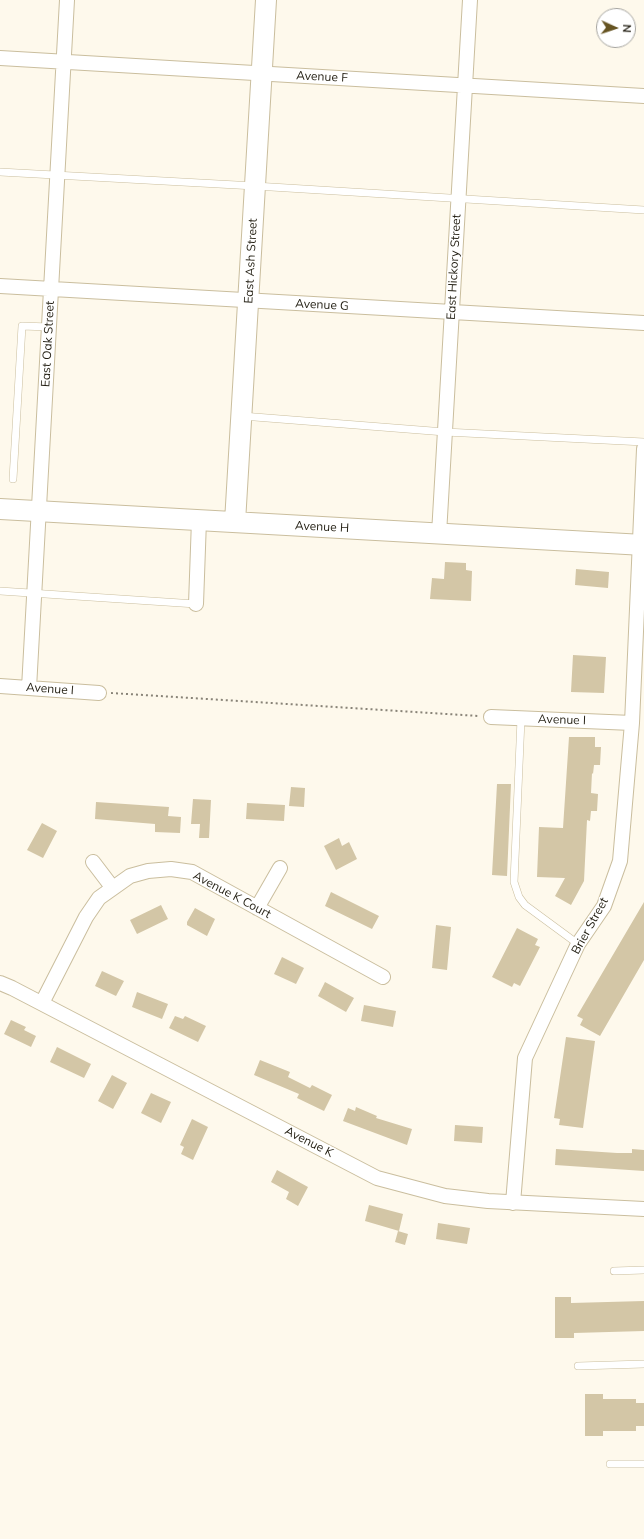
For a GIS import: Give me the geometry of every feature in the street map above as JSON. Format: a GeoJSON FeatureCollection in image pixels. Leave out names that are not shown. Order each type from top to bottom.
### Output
{"type":"FeatureCollection","features":[{"type":"Feature","properties":{"kind":"street","name":"East Oak Street"},"geometry":{"type":"LineString","coordinates":[[29,688],[68,0]]}},
{"type":"Feature","properties":{"kind":"street","name":"East Ash Street"},"geometry":{"type":"LineString","coordinates":[[235,522],[266,0]]}},
{"type":"Feature","properties":{"kind":"street","name":"East Hickory Street"},"geometry":{"type":"LineString","coordinates":[[439,534],[470,0]]}},
{"type":"Feature","properties":{"kind":"street","name":"Avenue F"},"geometry":{"type":"LineString","coordinates":[[0,58],[644,96]]}},
{"type":"Feature","properties":{"kind":"street","name":"Avenue G"},"geometry":{"type":"LineString","coordinates":[[0,286],[644,323]]}},
{"type":"Feature","properties":{"kind":"street","name":"Brier Street"},"geometry":{"type":"LineString","coordinates":[[513,1203],[525,1058],[578,944],[604,906],[620,861],[632,723],[642,545],[640,512],[644,449]]}},
{"type":"Feature","properties":{"kind":"street","name":"Avenue H"},"geometry":{"type":"LineString","coordinates":[[0,510],[642,545]]}},
{"type":"Feature","properties":{"kind":"street"},"geometry":{"type":"LineString","coordinates":[[196,604],[199,520]]}},
{"type":"Feature","properties":{"kind":"street","name":"Avenue I"},"geometry":{"type":"LineString","coordinates":[[0,686],[99,693]]}},
{"type":"Feature","properties":{"kind":"street","name":"Avenue I"},"geometry":{"type":"LineString","coordinates":[[492,717],[632,723]]}},
{"type":"Feature","properties":{"kind":"street"},"geometry":{"type":"LineString","coordinates":[[93,862],[112,887]]}},
{"type":"Feature","properties":{"kind":"street"},"geometry":{"type":"LineString","coordinates":[[257,908],[280,868]]}},
{"type":"Feature","properties":{"kind":"street","name":"Avenue K Court"},"geometry":{"type":"LineString","coordinates":[[42,1004],[86,917],[98,898],[130,876],[148,871],[170,869],[192,872],[383,977]]}},
{"type":"Feature","properties":{"kind":"street","name":"Avenue K"},"geometry":{"type":"LineString","coordinates":[[0,984],[12,988],[377,1178],[445,1196],[513,1203],[644,1209]]}},
{"type":"Feature","properties":{"kind":"lane"},"geometry":{"type":"LineString","coordinates":[[0,172],[644,210]]}},
{"type":"Feature","properties":{"kind":"lane"},"geometry":{"type":"LineString","coordinates":[[13,479],[22,326],[49,328]]}},
{"type":"Feature","properties":{"kind":"lane"},"geometry":{"type":"LineString","coordinates":[[242,416],[445,432],[644,442]]}},
{"type":"Feature","properties":{"kind":"lane"},"geometry":{"type":"LineString","coordinates":[[0,590],[196,604]]}},
{"type":"Feature","properties":{"kind":"lane"},"geometry":{"type":"LineString","coordinates":[[521,719],[514,882],[519,897],[526,905],[578,944]]}},
{"type":"Feature","properties":{"kind":"lane"},"geometry":{"type":"LineString","coordinates":[[614,1271],[644,1270]]}},
{"type":"Feature","properties":{"kind":"lane"},"geometry":{"type":"LineString","coordinates":[[578,1366],[644,1364]]}},
{"type":"Feature","properties":{"kind":"lane"},"geometry":{"type":"LineString","coordinates":[[610,1464],[644,1464]]}},
{"type":"Feature","properties":{"kind":"path"},"geometry":{"type":"LineString","coordinates":[[99,693],[492,717]]}},
{"type":"Feature","properties":{"kind":"building"},"geometry":{"type":"Polygon","coordinates":[[[445,562],[466,563],[466,570],[472,571],[471,601],[430,599],[432,578],[444,579],[445,562]]]}},
{"type":"Feature","properties":{"kind":"building"},"geometry":{"type":"Polygon","coordinates":[[[576,569],[609,572],[608,588],[575,585],[576,569]]]}},
{"type":"Feature","properties":{"kind":"building"},"geometry":{"type":"Polygon","coordinates":[[[573,655],[606,657],[604,693],[571,692],[573,655]]]}},
{"type":"Feature","properties":{"kind":"building"},"geometry":{"type":"Polygon","coordinates":[[[569,737],[595,737],[595,747],[601,747],[600,765],[594,765],[593,774],[592,773],[591,793],[598,794],[597,811],[591,811],[590,821],[587,820],[584,881],[571,905],[555,896],[565,878],[537,877],[539,827],[563,828],[569,737]]]}},
{"type":"Feature","properties":{"kind":"building"},"geometry":{"type":"Polygon","coordinates":[[[497,784],[511,784],[507,876],[492,875],[497,784]]]}},
{"type":"Feature","properties":{"kind":"building"},"geometry":{"type":"Polygon","coordinates":[[[291,787],[305,788],[304,807],[289,806],[291,787]]]}},
{"type":"Feature","properties":{"kind":"building"},"geometry":{"type":"Polygon","coordinates":[[[193,799],[211,800],[209,838],[199,838],[200,824],[191,824],[193,799]]]}},
{"type":"Feature","properties":{"kind":"building"},"geometry":{"type":"Polygon","coordinates":[[[96,802],[169,807],[168,816],[181,817],[180,833],[155,832],[155,824],[95,819],[96,802]]]}},
{"type":"Feature","properties":{"kind":"building"},"geometry":{"type":"Polygon","coordinates":[[[247,803],[285,805],[284,821],[246,819],[247,803]]]}},
{"type":"Feature","properties":{"kind":"building"},"geometry":{"type":"Polygon","coordinates":[[[42,823],[57,831],[43,858],[27,850],[42,823]]]}},
{"type":"Feature","properties":{"kind":"building"},"geometry":{"type":"Polygon","coordinates":[[[339,838],[342,846],[349,842],[357,859],[336,870],[324,846],[339,838]]]}},
{"type":"Feature","properties":{"kind":"building"},"geometry":{"type":"Polygon","coordinates":[[[331,892],[379,916],[372,929],[325,906],[331,892]]]}},
{"type":"Feature","properties":{"kind":"building"},"geometry":{"type":"Polygon","coordinates":[[[644,902],[644,960],[600,1036],[580,1025],[583,1019],[577,1016],[644,902]]]}},
{"type":"Feature","properties":{"kind":"building"},"geometry":{"type":"Polygon","coordinates":[[[161,905],[168,919],[137,934],[130,920],[161,905]]]}},
{"type":"Feature","properties":{"kind":"building"},"geometry":{"type":"Polygon","coordinates":[[[195,908],[215,919],[207,936],[187,925],[187,922],[195,908]]]}},
{"type":"Feature","properties":{"kind":"building"},"geometry":{"type":"Polygon","coordinates":[[[436,925],[451,927],[447,970],[432,968],[436,925]]]}},
{"type":"Feature","properties":{"kind":"building"},"geometry":{"type":"Polygon","coordinates":[[[517,928],[538,939],[535,945],[540,947],[520,986],[514,983],[512,987],[492,977],[517,928]]]}},
{"type":"Feature","properties":{"kind":"building"},"geometry":{"type":"Polygon","coordinates":[[[282,957],[304,968],[296,984],[274,974],[282,957]]]}},
{"type":"Feature","properties":{"kind":"building"},"geometry":{"type":"Polygon","coordinates":[[[102,971],[124,981],[116,996],[95,986],[102,971]]]}},
{"type":"Feature","properties":{"kind":"building"},"geometry":{"type":"Polygon","coordinates":[[[325,982],[354,998],[346,1012],[318,996],[325,982]]]}},
{"type":"Feature","properties":{"kind":"building"},"geometry":{"type":"Polygon","coordinates":[[[137,992],[168,1004],[162,1019],[132,1007],[137,992]]]}},
{"type":"Feature","properties":{"kind":"building"},"geometry":{"type":"Polygon","coordinates":[[[364,1005],[396,1011],[393,1027],[361,1021],[364,1005]]]}},
{"type":"Feature","properties":{"kind":"building"},"geometry":{"type":"Polygon","coordinates":[[[175,1016],[183,1019],[185,1016],[206,1026],[198,1042],[169,1028],[175,1016]]]}},
{"type":"Feature","properties":{"kind":"building"},"geometry":{"type":"Polygon","coordinates":[[[11,1020],[26,1027],[24,1030],[36,1036],[31,1047],[4,1034],[11,1020]]]}},
{"type":"Feature","properties":{"kind":"building"},"geometry":{"type":"Polygon","coordinates":[[[566,1037],[595,1041],[583,1128],[559,1125],[560,1119],[554,1118],[566,1037]]]}},
{"type":"Feature","properties":{"kind":"building"},"geometry":{"type":"Polygon","coordinates":[[[57,1047],[91,1064],[84,1078],[50,1062],[57,1047]]]}},
{"type":"Feature","properties":{"kind":"building"},"geometry":{"type":"Polygon","coordinates":[[[260,1060],[290,1072],[288,1077],[310,1088],[312,1085],[332,1095],[324,1111],[297,1098],[299,1094],[254,1075],[260,1060]]]}},
{"type":"Feature","properties":{"kind":"building"},"geometry":{"type":"Polygon","coordinates":[[[112,1075],[127,1083],[113,1109],[98,1101],[112,1075]]]}},
{"type":"Feature","properties":{"kind":"building"},"geometry":{"type":"Polygon","coordinates":[[[151,1093],[171,1102],[161,1123],[141,1113],[151,1093]]]}},
{"type":"Feature","properties":{"kind":"building"},"geometry":{"type":"Polygon","coordinates":[[[356,1107],[377,1116],[376,1118],[412,1129],[407,1145],[343,1121],[348,1108],[355,1111],[356,1107]]]}},
{"type":"Feature","properties":{"kind":"building"},"geometry":{"type":"Polygon","coordinates":[[[192,1119],[208,1127],[193,1160],[181,1154],[184,1147],[180,1145],[192,1119]]]}},
{"type":"Feature","properties":{"kind":"building"},"geometry":{"type":"Polygon","coordinates":[[[455,1125],[483,1127],[482,1143],[454,1141],[455,1125]]]}},
{"type":"Feature","properties":{"kind":"building"},"geometry":{"type":"Polygon","coordinates":[[[556,1149],[617,1153],[632,1153],[632,1149],[644,1150],[644,1171],[555,1165],[556,1149]]]}},
{"type":"Feature","properties":{"kind":"building"},"geometry":{"type":"Polygon","coordinates":[[[277,1170],[308,1187],[298,1206],[286,1199],[289,1192],[271,1182],[277,1170]]]}},
{"type":"Feature","properties":{"kind":"building"},"geometry":{"type":"Polygon","coordinates":[[[369,1205],[403,1214],[399,1231],[365,1221],[369,1205]]]}},
{"type":"Feature","properties":{"kind":"building"},"geometry":{"type":"Polygon","coordinates":[[[438,1223],[470,1228],[467,1244],[436,1239],[438,1223]]]}},
{"type":"Feature","properties":{"kind":"building"},"geometry":{"type":"Polygon","coordinates":[[[398,1231],[408,1234],[405,1245],[395,1242],[398,1231]]]}},
{"type":"Feature","properties":{"kind":"building"},"geometry":{"type":"Polygon","coordinates":[[[555,1297],[571,1297],[571,1303],[644,1301],[644,1331],[574,1333],[574,1338],[555,1338],[555,1297]]]}},
{"type":"Feature","properties":{"kind":"building"},"geometry":{"type":"Polygon","coordinates":[[[585,1394],[603,1394],[603,1399],[636,1399],[636,1403],[644,1403],[644,1426],[636,1426],[636,1431],[603,1431],[603,1436],[585,1436],[585,1394]]]}}]}
